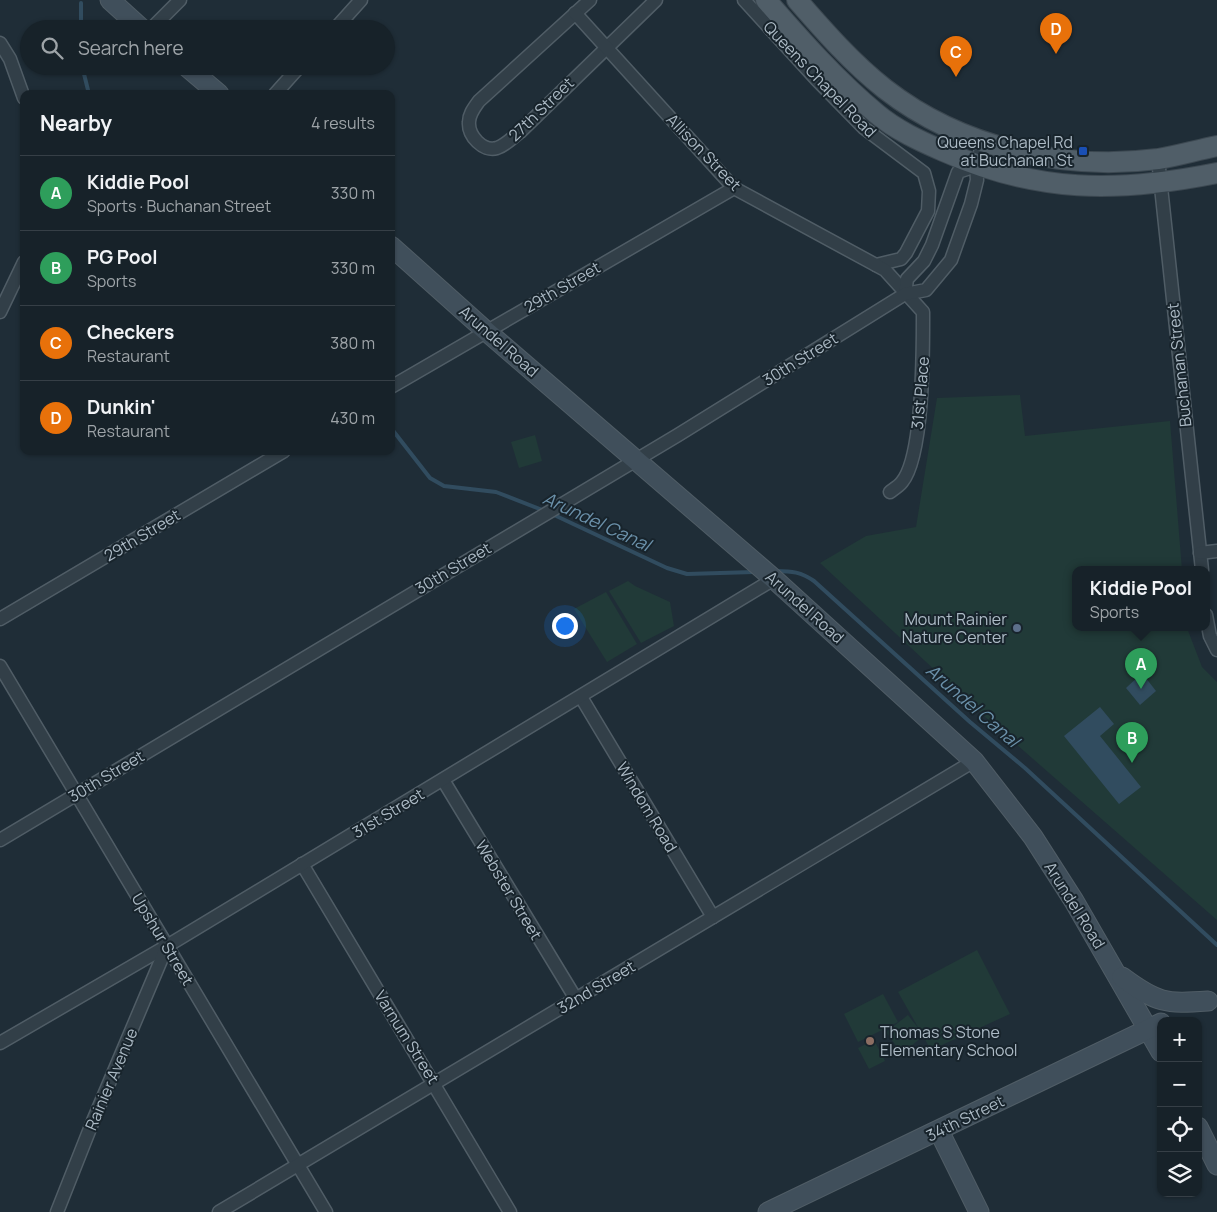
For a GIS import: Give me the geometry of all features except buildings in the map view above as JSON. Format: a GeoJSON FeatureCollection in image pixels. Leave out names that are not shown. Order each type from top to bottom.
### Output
{"type":"FeatureCollection","features":[{"type":"Feature","properties":{"kind":"main road","name":"Queens Chapel Road"},"geometry":{"type":"LineString","coordinates":[[766,0],[833,75],[878,115],[914,138],[976,166],[1023,179],[1069,186],[1160,183],[1217,173]]}},
{"type":"Feature","properties":{"kind":"main road"},"geometry":{"type":"LineString","coordinates":[[797,0],[835,44],[886,89],[932,118],[983,142],[1054,159],[1103,162],[1158,159],[1217,146]]}},
{"type":"Feature","properties":{"kind":"street"},"geometry":{"type":"LineString","coordinates":[[110,0],[132,20]]}},
{"type":"Feature","properties":{"kind":"street"},"geometry":{"type":"LineString","coordinates":[[160,20],[180,0]]}},
{"type":"Feature","properties":{"kind":"street"},"geometry":{"type":"LineString","coordinates":[[343,20],[361,0]]}},
{"type":"Feature","properties":{"kind":"street","name":"27th Street"},"geometry":{"type":"LineString","coordinates":[[590,0],[479,101],[470,116],[468,125],[472,135],[480,145],[488,149],[497,148],[508,141],[656,0]]}},
{"type":"Feature","properties":{"kind":"street","name":"Queens Chapel Road"},"geometry":{"type":"LineString","coordinates":[[744,0],[816,80],[864,128],[924,173],[929,191],[928,211],[901,259],[876,265]]}},
{"type":"Feature","properties":{"kind":"street","name":"Allison Street"},"geometry":{"type":"LineString","coordinates":[[575,13],[734,188],[885,270],[905,294]]}},
{"type":"Feature","properties":{"kind":"street"},"geometry":{"type":"LineString","coordinates":[[0,43],[10,59],[21,90]]}},
{"type":"Feature","properties":{"kind":"street"},"geometry":{"type":"LineString","coordinates":[[197,75],[214,90]]}},
{"type":"Feature","properties":{"kind":"street"},"geometry":{"type":"LineString","coordinates":[[278,90],[292,75]]}},
{"type":"Feature","properties":{"kind":"street","name":"30th Street"},"geometry":{"type":"LineString","coordinates":[[0,840],[527,523],[637,459],[905,294],[926,290],[951,260],[972,204],[977,180],[976,166],[983,142]]}},
{"type":"Feature","properties":{"kind":"street","name":"Buchanan Street"},"geometry":{"type":"LineString","coordinates":[[1158,159],[1202,566]]}},
{"type":"Feature","properties":{"kind":"street"},"geometry":{"type":"LineString","coordinates":[[905,294],[907,279],[924,261],[932,245],[958,172],[976,166]]}},
{"type":"Feature","properties":{"kind":"street","name":"29th Street"},"geometry":{"type":"LineString","coordinates":[[395,384],[734,188]]}},
{"type":"Feature","properties":{"kind":"street","name":"Arundel Road"},"geometry":{"type":"LineString","coordinates":[[395,250],[486,331],[744,552],[974,761],[1032,837],[1074,901],[1116,973],[1154,1027]]}},
{"type":"Feature","properties":{"kind":"street"},"geometry":{"type":"LineString","coordinates":[[0,312],[20,273]]}},
{"type":"Feature","properties":{"kind":"street","name":"31st Place"},"geometry":{"type":"LineString","coordinates":[[890,492],[903,481],[915,449],[924,360],[923,312],[905,294]]}},
{"type":"Feature","properties":{"kind":"street","name":"29th Street"},"geometry":{"type":"LineString","coordinates":[[0,620],[277,455]]}},
{"type":"Feature","properties":{"kind":"street"},"geometry":{"type":"LineString","coordinates":[[1200,553],[1217,551]]}},
{"type":"Feature","properties":{"kind":"street","name":"31st Street"},"geometry":{"type":"LineString","coordinates":[[0,1043],[167,946],[774,579]]}},
{"type":"Feature","properties":{"kind":"street"},"geometry":{"type":"LineString","coordinates":[[1209,631],[1217,650]]}},
{"type":"Feature","properties":{"kind":"street","name":"Upshur Street"},"geometry":{"type":"LineString","coordinates":[[0,666],[326,1212]]}},
{"type":"Feature","properties":{"kind":"street","name":"Windom Road"},"geometry":{"type":"LineString","coordinates":[[581,696],[713,917]]}},
{"type":"Feature","properties":{"kind":"street","name":"32nd Street"},"geometry":{"type":"LineString","coordinates":[[219,1212],[974,761]]}},
{"type":"Feature","properties":{"kind":"street","name":"Webster Street"},"geometry":{"type":"LineString","coordinates":[[443,780],[576,999]]}},
{"type":"Feature","properties":{"kind":"street","name":"Varnum Street"},"geometry":{"type":"LineString","coordinates":[[302,864],[435,1083],[510,1212]]}},
{"type":"Feature","properties":{"kind":"street","name":"Rainier Avenue"},"geometry":{"type":"LineString","coordinates":[[57,1212],[93,1121],[167,946]]}},
{"type":"Feature","properties":{"kind":"street"},"geometry":{"type":"LineString","coordinates":[[1116,973],[1146,996],[1156,1000],[1172,1003],[1212,999]]}},
{"type":"Feature","properties":{"kind":"street"},"geometry":{"type":"LineString","coordinates":[[1175,1017],[1212,999]]}},
{"type":"Feature","properties":{"kind":"street","name":"34th Street"},"geometry":{"type":"LineString","coordinates":[[768,1212],[1154,1027]]}},
{"type":"Feature","properties":{"kind":"street"},"geometry":{"type":"LineString","coordinates":[[939,1131],[980,1212]]}},
{"type":"Feature","properties":{"kind":"street"},"geometry":{"type":"LineString","coordinates":[[1202,1135],[1217,1165]]}},
{"type":"Feature","properties":{"kind":"green space"},"geometry":{"type":"Polygon","coordinates":[[[1020,395],[1025,436],[1170,421],[1182,566],[1072,566],[1072,631],[1188,631],[1202,667],[1217,682],[1217,920],[984,716],[820,563],[866,536],[916,527],[937,398],[1020,395]]]}},
{"type":"Feature","properties":{"kind":"green space"},"geometry":{"type":"Polygon","coordinates":[[[535,435],[542,461],[519,468],[511,442],[535,435]]]}},
{"type":"Feature","properties":{"kind":"green space"},"geometry":{"type":"Polygon","coordinates":[[[628,581],[670,602],[674,626],[641,643],[609,591],[628,581]]]}},
{"type":"Feature","properties":{"kind":"green space"},"geometry":{"type":"Polygon","coordinates":[[[606,592],[637,644],[607,662],[574,609],[606,592]]]}},
{"type":"Feature","properties":{"kind":"green space"},"geometry":{"type":"Polygon","coordinates":[[[977,950],[1010,1014],[931,1050],[923,1036],[902,1054],[886,1032],[908,1015],[919,1029],[898,992],[977,950]]]}},
{"type":"Feature","properties":{"kind":"green space"},"geometry":{"type":"Polygon","coordinates":[[[883,994],[898,1022],[858,1042],[844,1014],[883,994]]]}},
{"type":"Feature","properties":{"kind":"green space"},"geometry":{"type":"Polygon","coordinates":[[[874,1040],[885,1061],[869,1069],[858,1048],[874,1040]]]}},
{"type":"Feature","properties":{"kind":"water"},"geometry":{"type":"Polygon","coordinates":[[[1142,673],[1156,691],[1140,705],[1126,688],[1142,673]]]}},
{"type":"Feature","properties":{"kind":"water"},"geometry":{"type":"Polygon","coordinates":[[[1100,707],[1114,724],[1100,736],[1141,787],[1119,804],[1064,736],[1100,707]]]}},
{"type":"Feature","properties":{"kind":"waterway","name":"Arundel Canal"},"geometry":{"type":"LineString","coordinates":[[81,3],[81,20]]}},
{"type":"Feature","properties":{"kind":"waterway","name":"Arundel Canal"},"geometry":{"type":"LineString","coordinates":[[84,75],[88,90]]}},
{"type":"Feature","properties":{"kind":"waterway","name":"Arundel Canal"},"geometry":{"type":"LineString","coordinates":[[395,433],[430,478],[444,486],[496,492],[545,511]]}},
{"type":"Feature","properties":{"kind":"waterway","name":"Arundel Canal"},"geometry":{"type":"LineString","coordinates":[[552,514],[667,568],[687,574],[754,572]]}},
{"type":"Feature","properties":{"kind":"waterway","name":"Arundel Canal"},"geometry":{"type":"LineString","coordinates":[[776,571],[796,573],[814,581],[970,722],[1025,768],[1217,945]]}},
{"type":"Feature","properties":{"kind":"place","name":"Dunkin'"},"geometry":{"type":"Point","coordinates":[1056,54]}},
{"type":"Feature","properties":{"kind":"place","name":"Checkers"},"geometry":{"type":"Point","coordinates":[956,77]}},
{"type":"Feature","properties":{"kind":"place","name":"Queens Chapel Rd at Buchanan St"},"geometry":{"type":"Point","coordinates":[1083,151]}},
{"type":"Feature","properties":{"kind":"place","name":"Mount Rainier Nature Center"},"geometry":{"type":"Point","coordinates":[1017,628]}},
{"type":"Feature","properties":{"kind":"place","name":"Kiddie Pool"},"geometry":{"type":"Point","coordinates":[1141,689]}},
{"type":"Feature","properties":{"kind":"place","name":"PG Pool"},"geometry":{"type":"Point","coordinates":[1132,763]}},
{"type":"Feature","properties":{"kind":"place","name":"Thomas S Stone Elementary School"},"geometry":{"type":"Point","coordinates":[870,1041]}}]}
